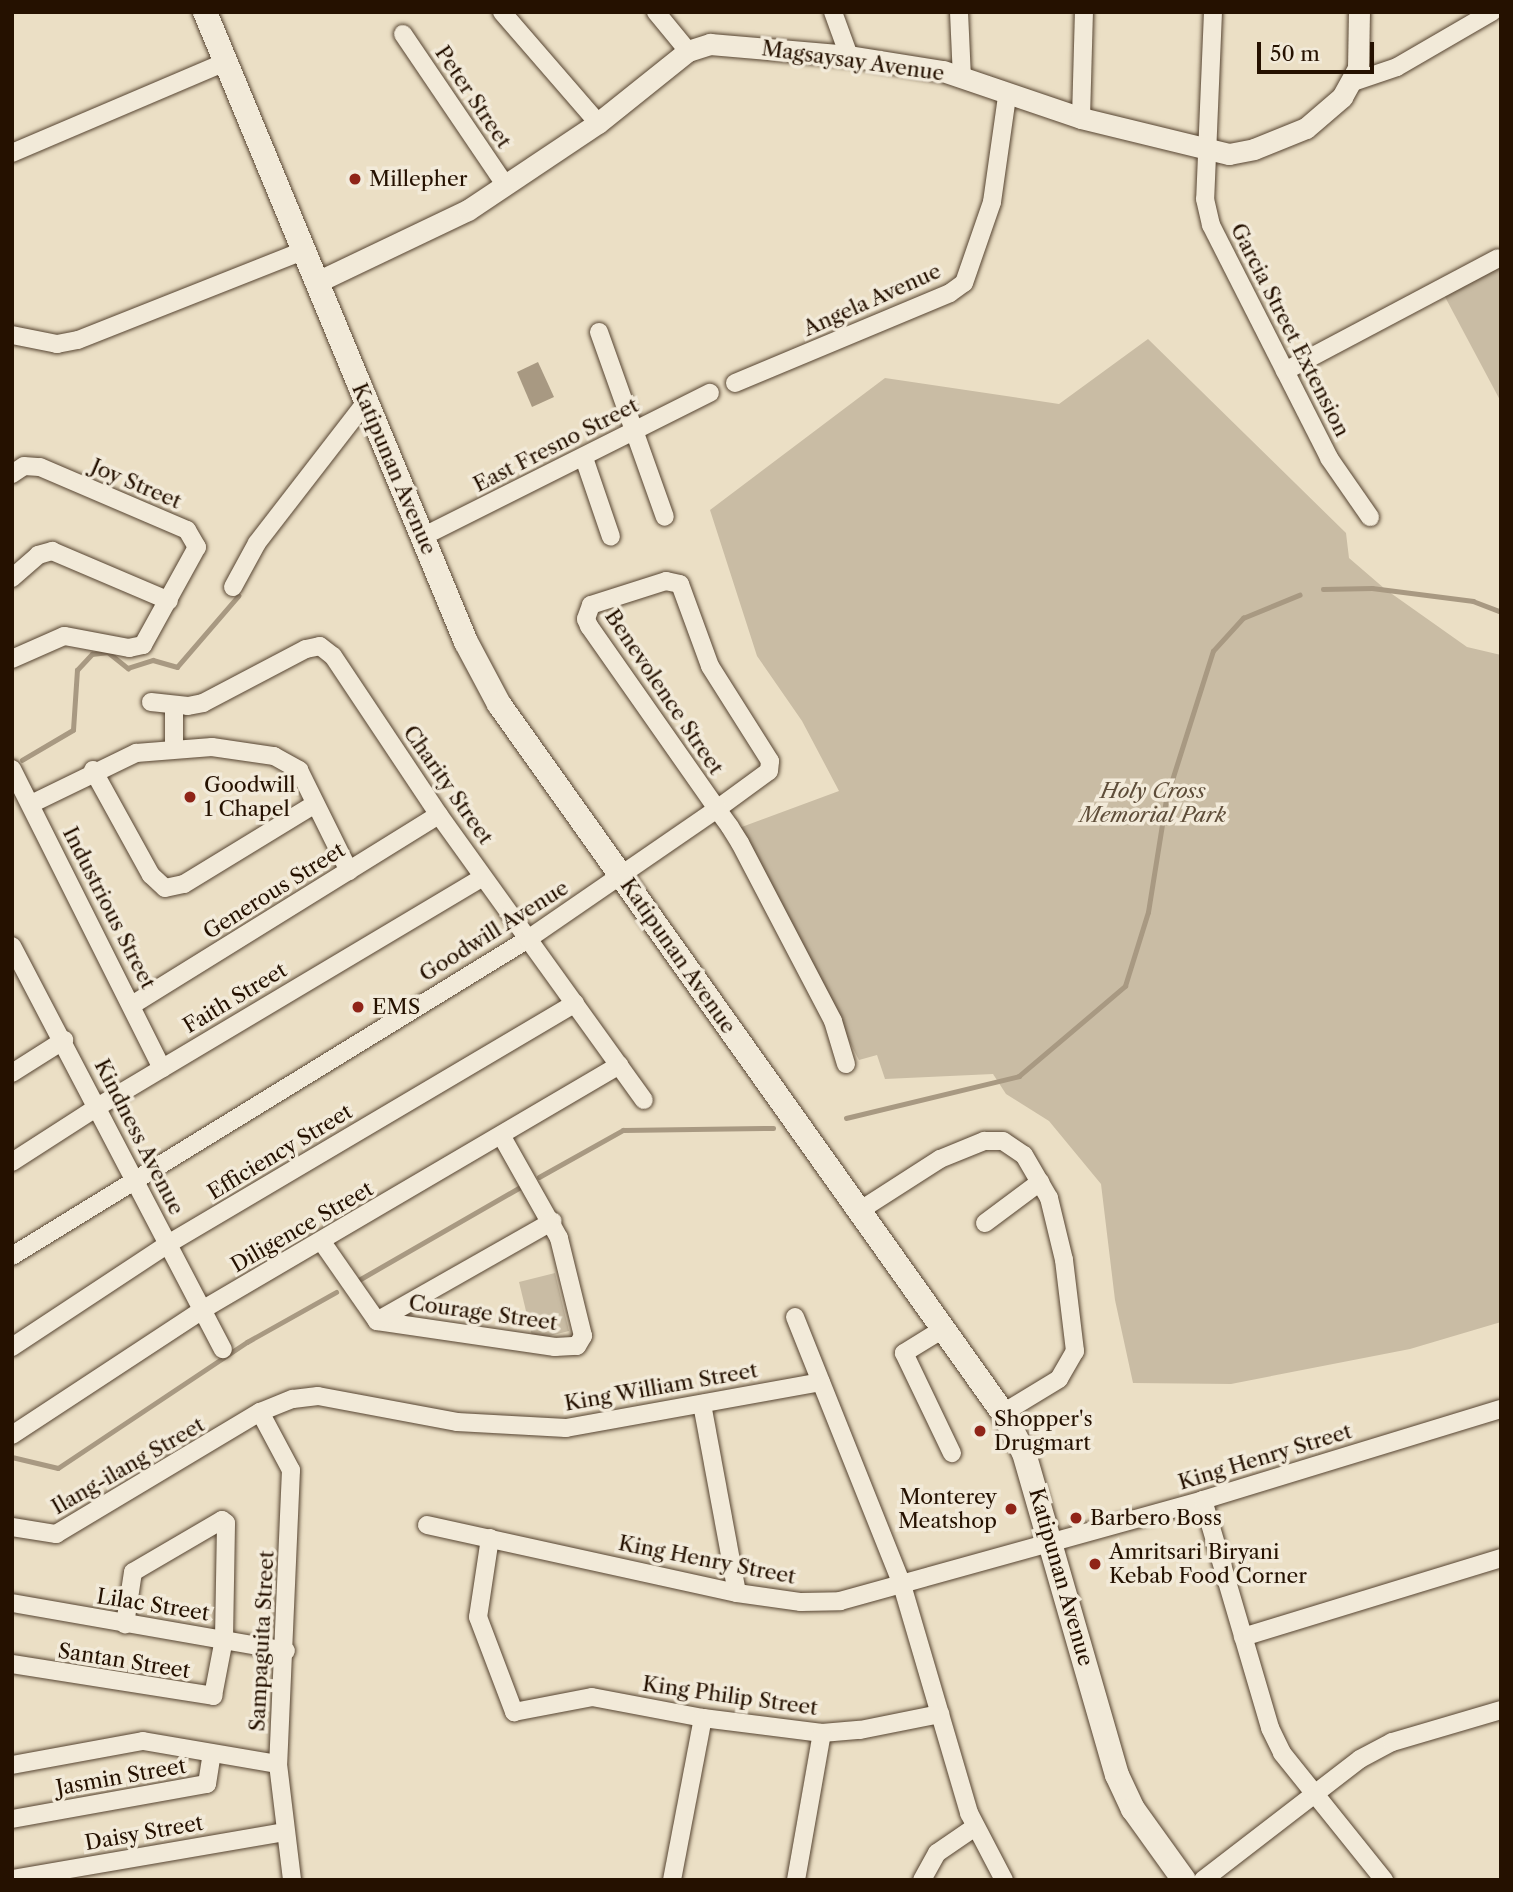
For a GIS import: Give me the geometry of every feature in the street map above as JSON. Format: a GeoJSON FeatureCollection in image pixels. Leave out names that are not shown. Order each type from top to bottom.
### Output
{"type":"FeatureCollection","features":[{"type":"Feature","properties":{"kind":"main road","name":"Katipunan Avenue"},"geometry":{"type":"LineString","coordinates":[[205,12],[466,642],[499,704],[1003,1413],[1024,1452],[1117,1775],[1144,1825],[1190,1879]]}},
{"type":"Feature","properties":{"kind":"street"},"geometry":{"type":"LineString","coordinates":[[502,12],[598,123]]}},
{"type":"Feature","properties":{"kind":"street"},"geometry":{"type":"LineString","coordinates":[[656,12],[688,51]]}},
{"type":"Feature","properties":{"kind":"street"},"geometry":{"type":"LineString","coordinates":[[833,12],[849,56]]}},
{"type":"Feature","properties":{"kind":"street"},"geometry":{"type":"LineString","coordinates":[[959,12],[962,77]]}},
{"type":"Feature","properties":{"kind":"street"},"geometry":{"type":"LineString","coordinates":[[1081,118],[1084,12]]}},
{"type":"Feature","properties":{"kind":"street","name":"Garcia Street Extension"},"geometry":{"type":"LineString","coordinates":[[1213,12],[1205,199],[1211,225],[1329,458],[1370,517]]}},
{"type":"Feature","properties":{"kind":"street","name":"Magsaysay Avenue"},"geometry":{"type":"LineString","coordinates":[[317,282],[433,229],[506,186],[598,123],[688,51],[722,44],[849,56],[962,77],[1007,96],[1081,118],[1229,154],[1282,139],[1326,114],[1353,82],[1360,51],[1359,12]]}},
{"type":"Feature","properties":{"kind":"street"},"geometry":{"type":"LineString","coordinates":[[1353,82],[1397,67],[1492,12]]}},
{"type":"Feature","properties":{"kind":"street","name":"Peter Street"},"geometry":{"type":"LineString","coordinates":[[402,34],[506,186]]}},
{"type":"Feature","properties":{"kind":"street"},"geometry":{"type":"LineString","coordinates":[[12,153],[225,62]]}},
{"type":"Feature","properties":{"kind":"street","name":"Angela Avenue"},"geometry":{"type":"LineString","coordinates":[[734,383],[938,298],[964,283],[992,202],[1007,96]]}},
{"type":"Feature","properties":{"kind":"street"},"geometry":{"type":"LineString","coordinates":[[12,335],[57,344],[78,340],[303,251]]}},
{"type":"Feature","properties":{"kind":"street"},"geometry":{"type":"LineString","coordinates":[[1285,371],[1498,258]]}},
{"type":"Feature","properties":{"kind":"street"},"geometry":{"type":"LineString","coordinates":[[599,332],[665,517]]}},
{"type":"Feature","properties":{"kind":"street","name":"East Fresno Street"},"geometry":{"type":"LineString","coordinates":[[422,537],[710,393]]}},
{"type":"Feature","properties":{"kind":"street"},"geometry":{"type":"LineString","coordinates":[[233,587],[257,542],[366,402]]}},
{"type":"Feature","properties":{"kind":"street"},"geometry":{"type":"LineString","coordinates":[[584,458],[611,537]]}},
{"type":"Feature","properties":{"kind":"street","name":"Joy Street"},"geometry":{"type":"LineString","coordinates":[[12,474],[24,466],[40,467],[192,534],[197,547],[150,638],[139,648],[64,636],[12,659]]}},
{"type":"Feature","properties":{"kind":"street"},"geometry":{"type":"LineString","coordinates":[[12,578],[38,555],[52,551],[169,601]]}},
{"type":"Feature","properties":{"kind":"street","name":"Benevolence Street"},"geometry":{"type":"LineString","coordinates":[[771,761],[710,666],[677,581],[587,608],[589,626],[717,809],[751,863],[833,1021],[846,1064]]}},
{"type":"Feature","properties":{"kind":"street","name":"Charity Street"},"geometry":{"type":"LineString","coordinates":[[151,702],[174,705],[203,703],[306,649],[320,646],[333,656],[439,815],[644,1100]]}},
{"type":"Feature","properties":{"kind":"street"},"geometry":{"type":"LineString","coordinates":[[174,705],[174,748]]}},
{"type":"Feature","properties":{"kind":"street"},"geometry":{"type":"LineString","coordinates":[[31,804],[93,770],[136,753],[174,748],[221,748],[290,762],[349,871]]}},
{"type":"Feature","properties":{"kind":"street","name":"Goodwill Avenue"},"geometry":{"type":"LineString","coordinates":[[12,1256],[134,1178],[528,939],[769,771],[771,761]]}},
{"type":"Feature","properties":{"kind":"street","name":"Industrious Street"},"geometry":{"type":"LineString","coordinates":[[12,769],[162,1068]]}},
{"type":"Feature","properties":{"kind":"street"},"geometry":{"type":"LineString","coordinates":[[93,770],[151,875],[165,888],[184,884],[315,804]]}},
{"type":"Feature","properties":{"kind":"street","name":"Generous Street"},"geometry":{"type":"LineString","coordinates":[[132,1005],[439,815]]}},
{"type":"Feature","properties":{"kind":"street","name":"Faith Street"},"geometry":{"type":"LineString","coordinates":[[12,1162],[99,1106],[484,877]]}},
{"type":"Feature","properties":{"kind":"street","name":"Kindness Avenue"},"geometry":{"type":"LineString","coordinates":[[12,946],[99,1106],[223,1349]]}},
{"type":"Feature","properties":{"kind":"street"},"geometry":{"type":"LineString","coordinates":[[12,987],[28,977]]}},
{"type":"Feature","properties":{"kind":"street","name":"Efficiency Street"},"geometry":{"type":"LineString","coordinates":[[12,1347],[168,1244],[575,1003]]}},
{"type":"Feature","properties":{"kind":"street"},"geometry":{"type":"LineString","coordinates":[[12,1073],[64,1040]]}},
{"type":"Feature","properties":{"kind":"street","name":"Diligence Street"},"geometry":{"type":"LineString","coordinates":[[12,1435],[202,1310],[502,1137],[619,1065]]}},
{"type":"Feature","properties":{"kind":"street","name":"Courage Street"},"geometry":{"type":"LineString","coordinates":[[322,1242],[377,1321],[555,1348],[577,1346],[583,1336],[553,1221],[502,1137]]}},
{"type":"Feature","properties":{"kind":"street"},"geometry":{"type":"LineString","coordinates":[[859,1211],[940,1158],[984,1141],[1003,1141],[1024,1155],[1049,1198],[1064,1261],[1075,1352],[1059,1378],[1003,1413]]}},
{"type":"Feature","properties":{"kind":"street"},"geometry":{"type":"LineString","coordinates":[[985,1223],[1040,1182]]}},
{"type":"Feature","properties":{"kind":"street"},"geometry":{"type":"LineString","coordinates":[[377,1321],[553,1221]]}},
{"type":"Feature","properties":{"kind":"street"},"geometry":{"type":"LineString","coordinates":[[795,1317],[902,1585],[975,1827],[1004,1880]]}},
{"type":"Feature","properties":{"kind":"street"},"geometry":{"type":"LineString","coordinates":[[943,1329],[904,1353],[952,1453]]}},
{"type":"Feature","properties":{"kind":"street","name":"King William Street"},"geometry":{"type":"LineString","coordinates":[[260,1412],[318,1396],[457,1422],[566,1427],[821,1382]]}},
{"type":"Feature","properties":{"kind":"street"},"geometry":{"type":"LineString","coordinates":[[702,1404],[737,1593]]}},
{"type":"Feature","properties":{"kind":"street","name":"King Henry Street"},"geometry":{"type":"LineString","coordinates":[[427,1524],[737,1593],[819,1602],[902,1585],[1203,1500],[1501,1409]]}},
{"type":"Feature","properties":{"kind":"street","name":"Ilang-ilang Street"},"geometry":{"type":"LineString","coordinates":[[12,1527],[56,1534],[260,1412]]}},
{"type":"Feature","properties":{"kind":"street","name":"Sampaguita Street"},"geometry":{"type":"LineString","coordinates":[[260,1412],[291,1470],[286,1651],[278,1764],[284,1832],[292,1880]]}},
{"type":"Feature","properties":{"kind":"street"},"geometry":{"type":"LineString","coordinates":[[1203,1500],[1270,1728],[1282,1754],[1384,1880]]}},
{"type":"Feature","properties":{"kind":"street","name":"Santan Street"},"geometry":{"type":"LineString","coordinates":[[12,1664],[209,1698],[216,1693],[224,1639],[227,1529],[222,1520],[133,1572],[125,1624]]}},
{"type":"Feature","properties":{"kind":"street","name":"King Philip Street"},"geometry":{"type":"LineString","coordinates":[[490,1538],[478,1617],[514,1712],[592,1697],[703,1718],[822,1733],[860,1730],[940,1714]]}},
{"type":"Feature","properties":{"kind":"street"},"geometry":{"type":"LineString","coordinates":[[1243,1637],[1501,1558]]}},
{"type":"Feature","properties":{"kind":"street","name":"Lilac Street"},"geometry":{"type":"LineString","coordinates":[[12,1603],[286,1651]]}},
{"type":"Feature","properties":{"kind":"street"},"geometry":{"type":"LineString","coordinates":[[1190,1879],[1311,1793],[1392,1742],[1501,1710]]}},
{"type":"Feature","properties":{"kind":"street"},"geometry":{"type":"LineString","coordinates":[[672,1880],[703,1718]]}},
{"type":"Feature","properties":{"kind":"street"},"geometry":{"type":"LineString","coordinates":[[796,1880],[822,1733]]}},
{"type":"Feature","properties":{"kind":"street"},"geometry":{"type":"LineString","coordinates":[[12,1765],[143,1741],[278,1764]]}},
{"type":"Feature","properties":{"kind":"street","name":"Jasmin Street"},"geometry":{"type":"LineString","coordinates":[[12,1819],[207,1784],[212,1753]]}},
{"type":"Feature","properties":{"kind":"street"},"geometry":{"type":"LineString","coordinates":[[922,1880],[937,1853],[975,1827]]}},
{"type":"Feature","properties":{"kind":"street","name":"Daisy Street"},"geometry":{"type":"LineString","coordinates":[[12,1879],[284,1832]]}},
{"type":"Feature","properties":{"kind":"green space"},"geometry":{"type":"Polygon","coordinates":[[[1501,264],[1501,402],[1444,295],[1501,264]]]}},
{"type":"Feature","properties":{"kind":"green space","name":"Holy Cross Memorial Park"},"geometry":{"type":"Polygon","coordinates":[[[1148,339],[1346,533],[1349,558],[1385,589],[1467,647],[1501,655],[1501,1322],[1410,1349],[1231,1384],[1133,1383],[1115,1300],[1101,1184],[1049,1121],[1006,1094],[993,1074],[885,1079],[877,1055],[859,1060],[739,828],[839,791],[802,721],[757,656],[710,510],[885,378],[1059,404],[1148,339]]]}},
{"type":"Feature","properties":{"kind":"green space"},"geometry":{"type":"Polygon","coordinates":[[[555,1273],[569,1331],[533,1340],[519,1282],[555,1273]]]}},
{"type":"Feature","properties":{"kind":"shaded area"},"geometry":{"type":"Polygon","coordinates":[[[538,362],[554,397],[532,407],[517,372],[538,362]]]}},
{"type":"Feature","properties":{"kind":"waterway"},"geometry":{"type":"LineString","coordinates":[[1323,589],[1372,588],[1473,601],[1501,612]]}},
{"type":"Feature","properties":{"kind":"waterway"},"geometry":{"type":"LineString","coordinates":[[846,1118],[1019,1076],[1125,986],[1148,912],[1166,799],[1213,651],[1243,618],[1299,595]]}},
{"type":"Feature","properties":{"kind":"waterway"},"geometry":{"type":"LineString","coordinates":[[22,760],[73,730],[77,670],[92,654],[108,652],[128,668],[153,660],[177,667],[238,596]]}},
{"type":"Feature","properties":{"kind":"waterway"},"geometry":{"type":"LineString","coordinates":[[539,1177],[623,1130],[773,1128]]}},
{"type":"Feature","properties":{"kind":"waterway"},"geometry":{"type":"LineString","coordinates":[[357,1281],[519,1188]]}},
{"type":"Feature","properties":{"kind":"waterway"},"geometry":{"type":"LineString","coordinates":[[12,1457],[58,1468],[247,1342],[336,1292]]}},
{"type":"Feature","properties":{"kind":"place","name":"Millepher"},"geometry":{"type":"Point","coordinates":[355,179]}},
{"type":"Feature","properties":{"kind":"place","name":"Goodwill 1 Chapel"},"geometry":{"type":"Point","coordinates":[190,797]}},
{"type":"Feature","properties":{"kind":"place","name":"EMS"},"geometry":{"type":"Point","coordinates":[358,1007]}},
{"type":"Feature","properties":{"kind":"place","name":"Shopper's Drugmart"},"geometry":{"type":"Point","coordinates":[980,1431]}},
{"type":"Feature","properties":{"kind":"place","name":"Monterey Meatshop"},"geometry":{"type":"Point","coordinates":[1011,1509]}},
{"type":"Feature","properties":{"kind":"place","name":"Barbero Boss"},"geometry":{"type":"Point","coordinates":[1076,1518]}},
{"type":"Feature","properties":{"kind":"place","name":"Amritsari Biryani Kebab Food Corner"},"geometry":{"type":"Point","coordinates":[1095,1564]}}]}
